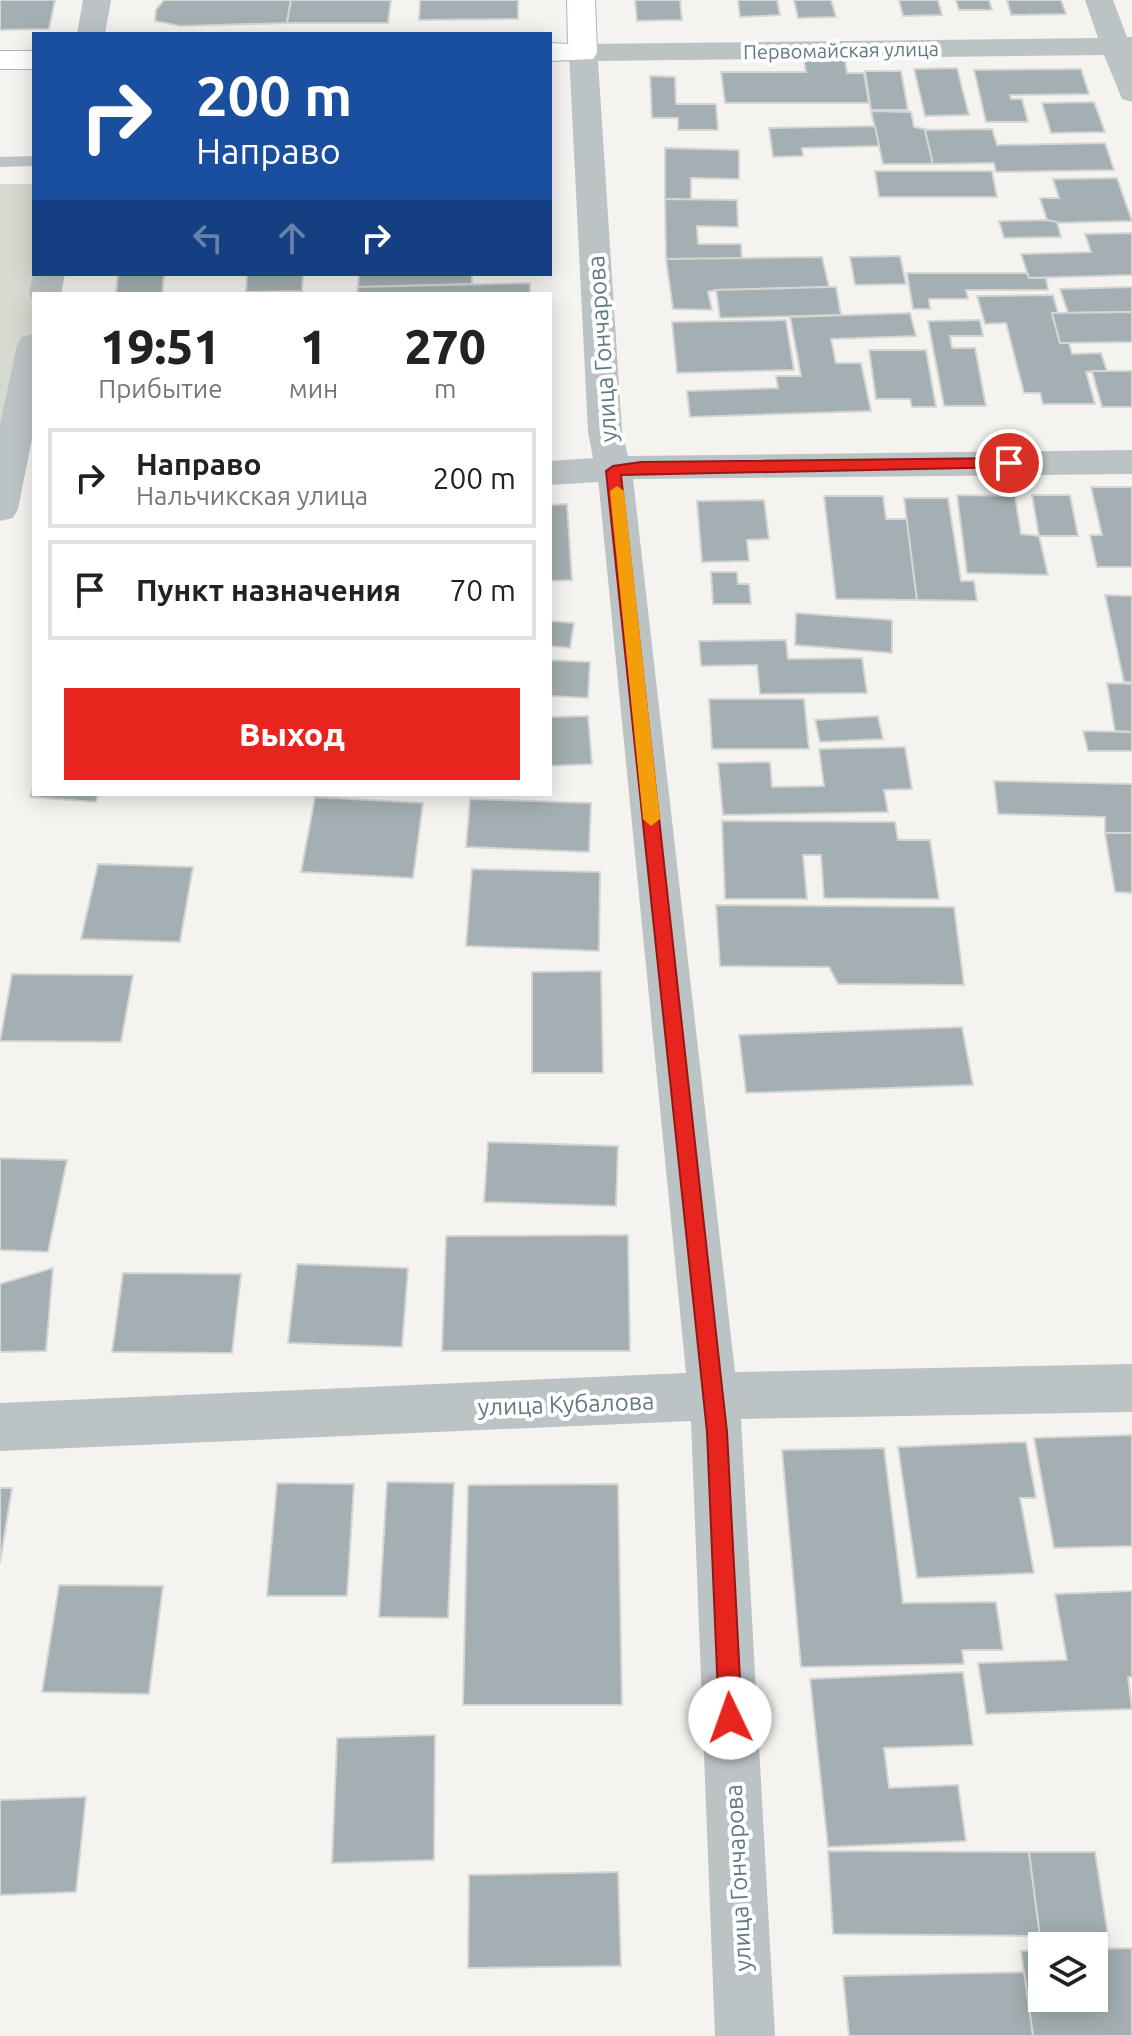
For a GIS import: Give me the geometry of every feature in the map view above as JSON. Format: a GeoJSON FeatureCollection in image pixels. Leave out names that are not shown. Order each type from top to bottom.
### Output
{"type":"FeatureCollection","features":[{"type":"Feature","properties":{"kind":"street"},"geometry":{"type":"LineString","coordinates":[[91,32],[97,0]]}},
{"type":"Feature","properties":{"kind":"street","name":"улица Гончарова"},"geometry":{"type":"LineString","coordinates":[[581,0],[566,52],[605,432],[613,471],[713,1396],[745,2036]]}},
{"type":"Feature","properties":{"kind":"street"},"geometry":{"type":"LineString","coordinates":[[1099,0],[1124,46],[1132,93]]}},
{"type":"Feature","properties":{"kind":"street","name":"Первомайская улица"},"geometry":{"type":"LineString","coordinates":[[566,52],[1124,46]]}},
{"type":"Feature","properties":{"kind":"street"},"geometry":{"type":"LineString","coordinates":[[0,60],[32,60]]}},
{"type":"Feature","properties":{"kind":"street"},"geometry":{"type":"LineString","coordinates":[[13,495],[32,359]]}},
{"type":"Feature","properties":{"kind":"street"},"geometry":{"type":"LineString","coordinates":[[552,473],[641,467],[1132,462]]}},
{"type":"Feature","properties":{"kind":"street","name":"улица Кубалова"},"geometry":{"type":"LineString","coordinates":[[0,1427],[713,1396],[1132,1388]]}},
{"type":"Feature","properties":{"kind":"lane"},"geometry":{"type":"LineString","coordinates":[[0,162],[32,161]]}},
{"type":"Feature","properties":{"kind":"shaded area"},"geometry":{"type":"Polygon","coordinates":[[[0,184],[32,184],[32,368],[0,517],[0,184]]]}},
{"type":"Feature","properties":{"kind":"building"},"geometry":{"type":"Polygon","coordinates":[[[0,0],[55,0],[49,29],[0,30],[0,0]]]}},
{"type":"Feature","properties":{"kind":"building"},"geometry":{"type":"Polygon","coordinates":[[[164,0],[291,0],[287,23],[180,26],[155,21],[156,10],[164,0]]]}},
{"type":"Feature","properties":{"kind":"building"},"geometry":{"type":"Polygon","coordinates":[[[291,0],[391,0],[388,23],[287,23],[291,0]]]}},
{"type":"Feature","properties":{"kind":"building"},"geometry":{"type":"Polygon","coordinates":[[[420,0],[518,0],[518,19],[419,20],[420,0]]]}},
{"type":"Feature","properties":{"kind":"building"},"geometry":{"type":"Polygon","coordinates":[[[635,0],[680,0],[682,20],[637,21],[635,0]]]}},
{"type":"Feature","properties":{"kind":"building"},"geometry":{"type":"Polygon","coordinates":[[[738,0],[777,0],[780,15],[740,17],[738,0]]]}},
{"type":"Feature","properties":{"kind":"building"},"geometry":{"type":"Polygon","coordinates":[[[794,0],[831,0],[836,17],[798,18],[794,0]]]}},
{"type":"Feature","properties":{"kind":"building"},"geometry":{"type":"Polygon","coordinates":[[[899,0],[938,0],[942,15],[903,16],[899,0]]]}},
{"type":"Feature","properties":{"kind":"building"},"geometry":{"type":"Polygon","coordinates":[[[956,0],[989,0],[992,10],[959,10],[956,0]]]}},
{"type":"Feature","properties":{"kind":"building"},"geometry":{"type":"Polygon","coordinates":[[[1007,0],[1061,0],[1066,14],[1011,15],[1007,0]]]}},
{"type":"Feature","properties":{"kind":"building"},"geometry":{"type":"Polygon","coordinates":[[[845,60],[847,73],[864,73],[869,103],[725,103],[721,72],[806,72],[804,61],[845,60]]]}},
{"type":"Feature","properties":{"kind":"building"},"geometry":{"type":"Polygon","coordinates":[[[957,68],[969,115],[925,116],[914,69],[957,68]]]}},
{"type":"Feature","properties":{"kind":"building"},"geometry":{"type":"Polygon","coordinates":[[[1081,69],[1089,94],[1010,95],[1011,99],[1022,99],[1028,122],[986,122],[974,70],[1081,69]]]}},
{"type":"Feature","properties":{"kind":"building"},"geometry":{"type":"Polygon","coordinates":[[[865,71],[901,71],[908,110],[871,110],[865,71]]]}},
{"type":"Feature","properties":{"kind":"building"},"geometry":{"type":"Polygon","coordinates":[[[650,76],[675,77],[676,104],[716,104],[718,130],[678,130],[678,118],[652,118],[650,76]]]}},
{"type":"Feature","properties":{"kind":"building"},"geometry":{"type":"Polygon","coordinates":[[[1094,102],[1105,132],[1051,133],[1042,103],[1094,102]]]}},
{"type":"Feature","properties":{"kind":"building"},"geometry":{"type":"Polygon","coordinates":[[[871,111],[911,112],[914,127],[929,130],[925,130],[933,164],[883,164],[871,111]]]}},
{"type":"Feature","properties":{"kind":"building"},"geometry":{"type":"Polygon","coordinates":[[[875,126],[879,146],[802,148],[803,156],[773,157],[769,128],[875,126]]]}},
{"type":"Feature","properties":{"kind":"building"},"geometry":{"type":"Polygon","coordinates":[[[992,129],[997,145],[1105,143],[1114,170],[996,172],[994,163],[933,164],[925,130],[992,129]]]}},
{"type":"Feature","properties":{"kind":"building"},"geometry":{"type":"Polygon","coordinates":[[[665,148],[739,150],[739,179],[691,178],[691,200],[665,199],[665,148]]]}},
{"type":"Feature","properties":{"kind":"building"},"geometry":{"type":"Polygon","coordinates":[[[875,171],[992,171],[997,197],[879,197],[875,171]]]}},
{"type":"Feature","properties":{"kind":"building"},"geometry":{"type":"Polygon","coordinates":[[[1117,178],[1132,221],[1048,223],[1040,198],[1059,198],[1053,179],[1117,178]]]}},
{"type":"Feature","properties":{"kind":"building"},"geometry":{"type":"Polygon","coordinates":[[[665,199],[737,200],[738,227],[697,226],[698,244],[741,244],[742,260],[666,259],[665,199]]]}},
{"type":"Feature","properties":{"kind":"building"},"geometry":{"type":"Polygon","coordinates":[[[999,221],[1057,222],[1061,237],[1004,238],[999,221]]]}},
{"type":"Feature","properties":{"kind":"building"},"geometry":{"type":"Polygon","coordinates":[[[1132,233],[1132,275],[1029,278],[1021,254],[1091,252],[1085,234],[1132,233]]]}},
{"type":"Feature","properties":{"kind":"building"},"geometry":{"type":"Polygon","coordinates":[[[900,256],[906,284],[855,285],[850,257],[900,256]]]}},
{"type":"Feature","properties":{"kind":"building"},"geometry":{"type":"Polygon","coordinates":[[[822,257],[829,287],[716,290],[708,292],[712,310],[673,309],[666,259],[822,257]]]}},
{"type":"Feature","properties":{"kind":"building"},"geometry":{"type":"Polygon","coordinates":[[[907,273],[1027,273],[1029,278],[1046,278],[1048,290],[966,290],[968,299],[929,299],[930,309],[913,309],[907,273]]]}},
{"type":"Feature","properties":{"kind":"building"},"geometry":{"type":"Polygon","coordinates":[[[118,276],[164,276],[162,292],[116,292],[118,276]]]}},
{"type":"Feature","properties":{"kind":"building"},"geometry":{"type":"Polygon","coordinates":[[[247,276],[303,276],[302,291],[246,292],[247,276]]]}},
{"type":"Feature","properties":{"kind":"building"},"geometry":{"type":"Polygon","coordinates":[[[359,276],[472,276],[472,284],[358,287],[359,276]]]}},
{"type":"Feature","properties":{"kind":"building"},"geometry":{"type":"Polygon","coordinates":[[[530,283],[530,292],[357,292],[358,287],[530,283]]]}},
{"type":"Feature","properties":{"kind":"building"},"geometry":{"type":"Polygon","coordinates":[[[836,287],[841,315],[720,318],[716,290],[836,287]]]}},
{"type":"Feature","properties":{"kind":"building"},"geometry":{"type":"Polygon","coordinates":[[[1132,287],[1132,312],[1068,313],[1060,289],[1132,287]]]}},
{"type":"Feature","properties":{"kind":"building"},"geometry":{"type":"Polygon","coordinates":[[[1053,295],[1058,313],[1052,313],[1060,343],[1069,343],[1072,354],[1101,353],[1107,371],[1086,372],[1095,404],[1043,404],[1040,393],[1024,393],[1006,323],[985,324],[977,296],[1053,295]]]}},
{"type":"Feature","properties":{"kind":"building"},"geometry":{"type":"Polygon","coordinates":[[[1132,312],[1132,342],[1060,343],[1052,313],[1132,312]]]}},
{"type":"Feature","properties":{"kind":"building"},"geometry":{"type":"Polygon","coordinates":[[[910,313],[916,336],[831,339],[836,363],[861,363],[871,411],[690,417],[687,391],[778,388],[776,376],[801,376],[790,317],[910,313]]]}},
{"type":"Feature","properties":{"kind":"building"},"geometry":{"type":"Polygon","coordinates":[[[786,320],[794,370],[677,373],[672,322],[786,320]]]}},
{"type":"Feature","properties":{"kind":"building"},"geometry":{"type":"Polygon","coordinates":[[[980,320],[983,336],[950,336],[952,348],[975,348],[986,406],[944,406],[928,321],[980,320]]]}},
{"type":"Feature","properties":{"kind":"building"},"geometry":{"type":"Polygon","coordinates":[[[869,350],[926,350],[936,407],[912,407],[910,399],[876,399],[869,350]]]}},
{"type":"Feature","properties":{"kind":"building"},"geometry":{"type":"Polygon","coordinates":[[[1092,371],[1132,371],[1132,407],[1102,407],[1092,371]]]}},
{"type":"Feature","properties":{"kind":"building"},"geometry":{"type":"Polygon","coordinates":[[[1091,487],[1132,487],[1132,567],[1097,567],[1090,535],[1102,535],[1091,487]]]}},
{"type":"Feature","properties":{"kind":"building"},"geometry":{"type":"Polygon","coordinates":[[[957,495],[1015,496],[1021,534],[1039,536],[1048,575],[967,573],[957,495]]]}},
{"type":"Feature","properties":{"kind":"building"},"geometry":{"type":"Polygon","coordinates":[[[1032,495],[1070,495],[1078,536],[1039,536],[1032,495]]]}},
{"type":"Feature","properties":{"kind":"building"},"geometry":{"type":"Polygon","coordinates":[[[824,496],[883,496],[886,519],[907,519],[917,600],[836,599],[824,496]]]}},
{"type":"Feature","properties":{"kind":"building"},"geometry":{"type":"Polygon","coordinates":[[[904,498],[948,498],[961,581],[974,581],[977,601],[917,600],[904,498]]]}},
{"type":"Feature","properties":{"kind":"building"},"geometry":{"type":"Polygon","coordinates":[[[764,500],[769,539],[747,540],[749,561],[702,562],[697,501],[764,500]]]}},
{"type":"Feature","properties":{"kind":"building"},"geometry":{"type":"Polygon","coordinates":[[[567,504],[572,580],[552,581],[552,505],[567,504]]]}},
{"type":"Feature","properties":{"kind":"building"},"geometry":{"type":"Polygon","coordinates":[[[711,572],[737,572],[738,584],[749,584],[751,604],[713,604],[711,572]]]}},
{"type":"Feature","properties":{"kind":"building"},"geometry":{"type":"Polygon","coordinates":[[[1105,595],[1132,596],[1132,682],[1124,682],[1105,595]]]}},
{"type":"Feature","properties":{"kind":"building"},"geometry":{"type":"Polygon","coordinates":[[[796,613],[892,620],[892,653],[795,645],[796,613]]]}},
{"type":"Feature","properties":{"kind":"building"},"geometry":{"type":"Polygon","coordinates":[[[552,621],[574,623],[570,648],[552,646],[552,621]]]}},
{"type":"Feature","properties":{"kind":"building"},"geometry":{"type":"Polygon","coordinates":[[[786,640],[788,659],[862,658],[867,693],[760,694],[757,665],[701,666],[699,641],[786,640]]]}},
{"type":"Feature","properties":{"kind":"building"},"geometry":{"type":"Polygon","coordinates":[[[552,660],[590,662],[588,698],[552,696],[552,660]]]}},
{"type":"Feature","properties":{"kind":"building"},"geometry":{"type":"Polygon","coordinates":[[[1107,683],[1132,684],[1132,732],[1115,731],[1107,683]]]}},
{"type":"Feature","properties":{"kind":"building"},"geometry":{"type":"Polygon","coordinates":[[[709,699],[804,699],[809,749],[712,749],[709,699]]]}},
{"type":"Feature","properties":{"kind":"building"},"geometry":{"type":"Polygon","coordinates":[[[588,716],[592,764],[552,766],[552,717],[588,716]]]}},
{"type":"Feature","properties":{"kind":"building"},"geometry":{"type":"Polygon","coordinates":[[[878,716],[883,739],[820,742],[815,720],[878,716]]]}},
{"type":"Feature","properties":{"kind":"building"},"geometry":{"type":"Polygon","coordinates":[[[1083,731],[1132,732],[1132,751],[1088,751],[1083,731]]]}},
{"type":"Feature","properties":{"kind":"building"},"geometry":{"type":"Polygon","coordinates":[[[905,747],[912,789],[884,790],[888,812],[723,815],[718,763],[770,762],[772,787],[824,786],[819,749],[905,747]]]}},
{"type":"Feature","properties":{"kind":"building"},"geometry":{"type":"Polygon","coordinates":[[[994,781],[1132,784],[1132,833],[1105,833],[1105,817],[998,814],[994,781]]]}},
{"type":"Feature","properties":{"kind":"building"},"geometry":{"type":"Polygon","coordinates":[[[32,790],[32,796],[98,796],[96,802],[30,797],[32,790]]]}},
{"type":"Feature","properties":{"kind":"building"},"geometry":{"type":"Polygon","coordinates":[[[315,797],[423,803],[413,878],[301,872],[315,797]]]}},
{"type":"Feature","properties":{"kind":"building"},"geometry":{"type":"Polygon","coordinates":[[[470,799],[591,803],[589,852],[466,847],[470,799]]]}},
{"type":"Feature","properties":{"kind":"building"},"geometry":{"type":"Polygon","coordinates":[[[722,821],[895,822],[898,840],[930,840],[939,899],[824,898],[821,855],[803,855],[807,899],[725,899],[722,821]]]}},
{"type":"Feature","properties":{"kind":"building"},"geometry":{"type":"Polygon","coordinates":[[[1105,833],[1132,833],[1132,893],[1115,892],[1105,833]]]}},
{"type":"Feature","properties":{"kind":"building"},"geometry":{"type":"Polygon","coordinates":[[[98,864],[193,867],[180,942],[81,939],[98,864]]]}},
{"type":"Feature","properties":{"kind":"building"},"geometry":{"type":"Polygon","coordinates":[[[472,869],[600,872],[599,951],[466,946],[472,869]]]}},
{"type":"Feature","properties":{"kind":"building"},"geometry":{"type":"Polygon","coordinates":[[[716,905],[954,907],[964,985],[838,984],[829,967],[720,966],[716,905]]]}},
{"type":"Feature","properties":{"kind":"building"},"geometry":{"type":"Polygon","coordinates":[[[601,971],[603,1073],[532,1073],[532,972],[601,971]]]}},
{"type":"Feature","properties":{"kind":"building"},"geometry":{"type":"Polygon","coordinates":[[[12,974],[133,975],[121,1042],[0,1041],[12,974]]]}},
{"type":"Feature","properties":{"kind":"building"},"geometry":{"type":"Polygon","coordinates":[[[962,1027],[973,1085],[746,1093],[739,1035],[962,1027]]]}},
{"type":"Feature","properties":{"kind":"building"},"geometry":{"type":"Polygon","coordinates":[[[488,1142],[618,1146],[616,1206],[484,1202],[488,1142]]]}},
{"type":"Feature","properties":{"kind":"building"},"geometry":{"type":"Polygon","coordinates":[[[0,1158],[67,1160],[48,1252],[0,1250],[0,1158]]]}},
{"type":"Feature","properties":{"kind":"building"},"geometry":{"type":"Polygon","coordinates":[[[628,1235],[630,1351],[442,1351],[446,1236],[628,1235]]]}},
{"type":"Feature","properties":{"kind":"building"},"geometry":{"type":"Polygon","coordinates":[[[297,1264],[408,1268],[402,1347],[288,1343],[297,1264]]]}},
{"type":"Feature","properties":{"kind":"building"},"geometry":{"type":"Polygon","coordinates":[[[53,1268],[46,1351],[0,1352],[0,1284],[53,1268]]]}},
{"type":"Feature","properties":{"kind":"building"},"geometry":{"type":"Polygon","coordinates":[[[123,1273],[241,1274],[232,1353],[112,1352],[123,1273]]]}},
{"type":"Feature","properties":{"kind":"building"},"geometry":{"type":"Polygon","coordinates":[[[1132,1435],[1132,1546],[1054,1548],[1034,1438],[1132,1435]]]}},
{"type":"Feature","properties":{"kind":"building"},"geometry":{"type":"Polygon","coordinates":[[[1026,1442],[1036,1498],[1020,1498],[1034,1573],[917,1578],[898,1447],[1026,1442]]]}},
{"type":"Feature","properties":{"kind":"building"},"geometry":{"type":"Polygon","coordinates":[[[884,1448],[903,1603],[996,1602],[1003,1650],[962,1650],[964,1664],[801,1667],[782,1450],[884,1448]]]}},
{"type":"Feature","properties":{"kind":"building"},"geometry":{"type":"Polygon","coordinates":[[[387,1482],[454,1483],[448,1618],[379,1617],[387,1482]]]}},
{"type":"Feature","properties":{"kind":"building"},"geometry":{"type":"Polygon","coordinates":[[[277,1483],[354,1484],[347,1596],[267,1596],[277,1483]]]}},
{"type":"Feature","properties":{"kind":"building"},"geometry":{"type":"Polygon","coordinates":[[[618,1484],[622,1705],[463,1705],[468,1485],[618,1484]]]}},
{"type":"Feature","properties":{"kind":"building"},"geometry":{"type":"Polygon","coordinates":[[[0,1488],[12,1488],[0,1563],[0,1488]]]}},
{"type":"Feature","properties":{"kind":"building"},"geometry":{"type":"Polygon","coordinates":[[[59,1585],[163,1586],[149,1694],[42,1692],[59,1585]]]}},
{"type":"Feature","properties":{"kind":"building"},"geometry":{"type":"Polygon","coordinates":[[[1132,1591],[1132,1677],[1128,1677],[1132,1709],[986,1714],[978,1663],[1067,1660],[1055,1594],[1132,1591]]]}},
{"type":"Feature","properties":{"kind":"building"},"geometry":{"type":"Polygon","coordinates":[[[963,1672],[973,1745],[884,1748],[889,1788],[958,1785],[966,1841],[828,1847],[810,1679],[963,1672]]]}},
{"type":"Feature","properties":{"kind":"building"},"geometry":{"type":"Polygon","coordinates":[[[435,1735],[434,1860],[332,1863],[337,1738],[435,1735]]]}},
{"type":"Feature","properties":{"kind":"building"},"geometry":{"type":"Polygon","coordinates":[[[86,1797],[76,1892],[0,1895],[0,1800],[86,1797]]]}},
{"type":"Feature","properties":{"kind":"building"},"geometry":{"type":"Polygon","coordinates":[[[828,1851],[1029,1852],[1039,1932],[1028,1932],[1028,1936],[833,1934],[828,1851]]]}},
{"type":"Feature","properties":{"kind":"building"},"geometry":{"type":"Polygon","coordinates":[[[1029,1852],[1095,1852],[1108,1932],[1039,1932],[1029,1852]]]}},
{"type":"Feature","properties":{"kind":"building"},"geometry":{"type":"Polygon","coordinates":[[[618,1872],[621,1966],[468,1968],[469,1875],[618,1872]]]}},
{"type":"Feature","properties":{"kind":"building"},"geometry":{"type":"Polygon","coordinates":[[[1132,1948],[1132,2036],[1033,2036],[1030,2012],[1108,2012],[1108,1949],[1132,1948]]]}},
{"type":"Feature","properties":{"kind":"building"},"geometry":{"type":"Polygon","coordinates":[[[1021,1951],[1028,1951],[1028,2001],[1021,1951]]]}},
{"type":"Feature","properties":{"kind":"building"},"geometry":{"type":"Polygon","coordinates":[[[1024,1972],[1033,2036],[849,2036],[843,1976],[1024,1972]]]}},
{"type":"Feature","properties":{"kind":"slow traffic"},"geometry":{"type":"LineString","coordinates":[[617,491],[651,819]]}},
{"type":"Feature","properties":{"kind":"route"},"geometry":{"type":"LineString","coordinates":[[730,1718],[717,1432],[613,471],[641,467],[1009,463]]}}]}
